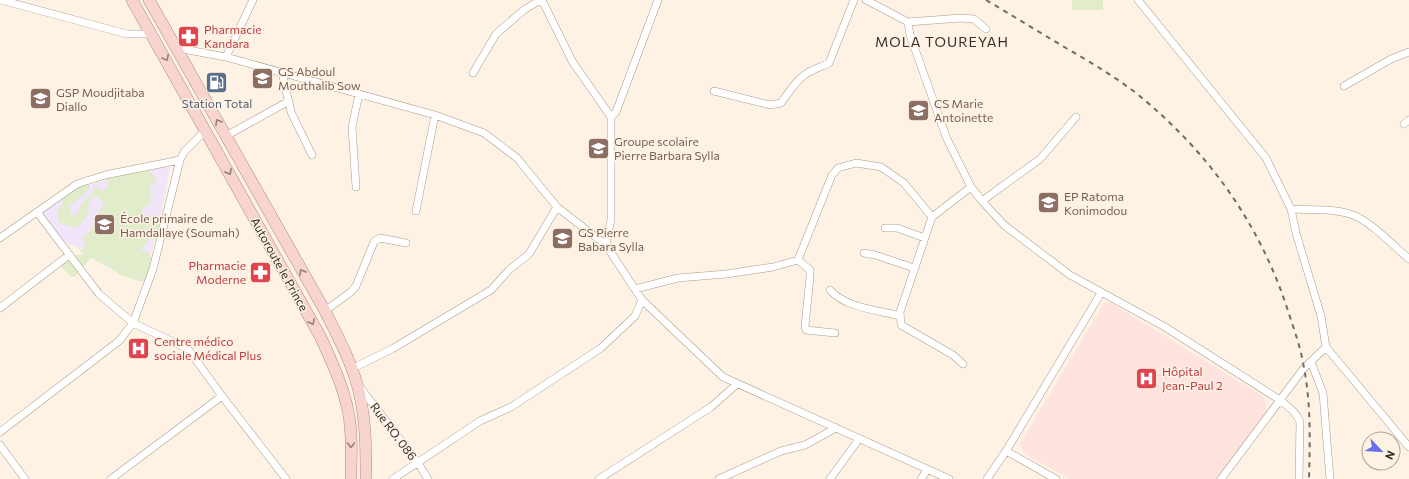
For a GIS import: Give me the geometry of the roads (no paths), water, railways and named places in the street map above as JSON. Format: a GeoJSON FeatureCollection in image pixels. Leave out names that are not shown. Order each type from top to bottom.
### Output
{"type":"FeatureCollection","features":[{"type":"Feature","properties":{"kind":"main road","name":"Autoroute le Prince"},"geometry":{"type":"LineString","coordinates":[[132,0],[320,336],[335,371],[348,411],[351,437],[351,479]]}},
{"type":"Feature","properties":{"kind":"main road","name":"Autoroute le Prince"},"geometry":{"type":"LineString","coordinates":[[149,0],[325,311],[339,339],[358,384],[366,436],[366,479]]}},
{"type":"Feature","properties":{"kind":"street"},"geometry":{"type":"LineString","coordinates":[[2,0],[127,34],[152,34]]}},
{"type":"Feature","properties":{"kind":"street"},"geometry":{"type":"LineString","coordinates":[[226,57],[253,0]]}},
{"type":"Feature","properties":{"kind":"street"},"geometry":{"type":"LineString","coordinates":[[473,73],[496,34],[525,9],[542,0],[572,61],[611,117],[611,219],[606,245]]}},
{"type":"Feature","properties":{"kind":"street"},"geometry":{"type":"LineString","coordinates":[[611,117],[616,112],[658,0]]}},
{"type":"Feature","properties":{"kind":"street"},"geometry":{"type":"LineString","coordinates":[[714,91],[770,105],[781,104],[793,87],[804,76],[811,71],[829,63],[854,0]]}},
{"type":"Feature","properties":{"kind":"street"},"geometry":{"type":"LineString","coordinates":[[866,0],[908,22],[961,18],[974,19],[986,29]]}},
{"type":"Feature","properties":{"kind":"street"},"geometry":{"type":"LineString","coordinates":[[1138,0],[1266,158],[1290,209],[1321,316],[1326,347],[1409,447]]}},
{"type":"Feature","properties":{"kind":"street"},"geometry":{"type":"LineString","coordinates":[[908,22],[910,35],[947,139],[971,187],[982,201],[1004,225],[1070,275],[1165,327],[1280,400],[1293,410],[1298,416],[1300,422],[1299,479]]}},
{"type":"Feature","properties":{"kind":"street"},"geometry":{"type":"LineString","coordinates":[[177,48],[226,57],[435,114],[484,133],[517,158],[557,207],[606,245],[642,300],[723,377],[949,479]]}},
{"type":"Feature","properties":{"kind":"street"},"geometry":{"type":"LineString","coordinates":[[1344,86],[1391,59],[1409,52]]}},
{"type":"Feature","properties":{"kind":"street"},"geometry":{"type":"LineString","coordinates":[[282,72],[291,112],[312,155]]}},
{"type":"Feature","properties":{"kind":"street"},"geometry":{"type":"LineString","coordinates":[[356,187],[352,127],[359,94]]}},
{"type":"Feature","properties":{"kind":"street"},"geometry":{"type":"LineString","coordinates":[[226,136],[289,101]]}},
{"type":"Feature","properties":{"kind":"street"},"geometry":{"type":"LineString","coordinates":[[416,211],[435,114]]}},
{"type":"Feature","properties":{"kind":"street"},"geometry":{"type":"LineString","coordinates":[[982,201],[1040,159],[1076,117]]}},
{"type":"Feature","properties":{"kind":"street"},"geometry":{"type":"LineString","coordinates":[[0,432],[119,341],[133,323],[153,269],[180,160],[184,152],[206,130]]}},
{"type":"Feature","properties":{"kind":"street"},"geometry":{"type":"LineString","coordinates":[[0,238],[77,184],[105,175],[180,160]]}},
{"type":"Feature","properties":{"kind":"street"},"geometry":{"type":"LineString","coordinates":[[798,260],[832,175],[838,168],[856,163],[882,167],[904,183],[932,217]]}},
{"type":"Feature","properties":{"kind":"street"},"geometry":{"type":"LineString","coordinates":[[963,364],[953,355],[901,325],[900,312],[932,217],[971,187]]}},
{"type":"Feature","properties":{"kind":"street"},"geometry":{"type":"LineString","coordinates":[[352,369],[392,348],[491,290],[509,270],[529,254],[557,207]]}},
{"type":"Feature","properties":{"kind":"street"},"geometry":{"type":"LineString","coordinates":[[1290,209],[1338,211],[1354,215],[1371,226],[1409,259]]}},
{"type":"Feature","properties":{"kind":"street"},"geometry":{"type":"LineString","coordinates":[[37,212],[99,294],[133,323],[188,349],[286,479]]}},
{"type":"Feature","properties":{"kind":"street"},"geometry":{"type":"LineString","coordinates":[[885,228],[897,228],[925,238]]}},
{"type":"Feature","properties":{"kind":"street"},"geometry":{"type":"LineString","coordinates":[[325,311],[352,291],[356,286],[374,242],[377,239],[380,238],[406,243]]}},
{"type":"Feature","properties":{"kind":"street"},"geometry":{"type":"LineString","coordinates":[[864,253],[875,255],[914,268]]}},
{"type":"Feature","properties":{"kind":"street"},"geometry":{"type":"LineString","coordinates":[[0,308],[69,254]]}},
{"type":"Feature","properties":{"kind":"street"},"geometry":{"type":"LineString","coordinates":[[635,289],[678,278],[773,268],[798,260]]}},
{"type":"Feature","properties":{"kind":"street"},"geometry":{"type":"LineString","coordinates":[[798,260],[810,270],[805,326],[806,330],[835,333]]}},
{"type":"Feature","properties":{"kind":"street"},"geometry":{"type":"LineString","coordinates":[[830,290],[836,296],[869,310],[882,311],[900,316]]}},
{"type":"Feature","properties":{"kind":"street"},"geometry":{"type":"LineString","coordinates":[[988,479],[1101,293]]}},
{"type":"Feature","properties":{"kind":"street"},"geometry":{"type":"LineString","coordinates":[[393,479],[480,420],[512,407],[601,348],[635,316],[642,300]]}},
{"type":"Feature","properties":{"kind":"street"},"geometry":{"type":"LineString","coordinates":[[1221,479],[1304,368],[1326,347]]}},
{"type":"Feature","properties":{"kind":"street"},"geometry":{"type":"LineString","coordinates":[[1311,362],[1323,394],[1330,479]]}},
{"type":"Feature","properties":{"kind":"street","name":"Rue RO. 086"},"geometry":{"type":"LineString","coordinates":[[358,384],[418,463],[428,479]]}},
{"type":"Feature","properties":{"kind":"street"},"geometry":{"type":"LineString","coordinates":[[599,479],[711,407],[736,384]]}},
{"type":"Feature","properties":{"kind":"street"},"geometry":{"type":"LineString","coordinates":[[111,479],[222,396]]}},
{"type":"Feature","properties":{"kind":"street"},"geometry":{"type":"LineString","coordinates":[[719,479],[781,451],[805,445],[836,428]]}},
{"type":"Feature","properties":{"kind":"street"},"geometry":{"type":"LineString","coordinates":[[830,479],[859,439]]}},
{"type":"Feature","properties":{"kind":"street"},"geometry":{"type":"LineString","coordinates":[[0,445],[25,479]]}},
{"type":"Feature","properties":{"kind":"street"},"geometry":{"type":"LineString","coordinates":[[1006,451],[1056,479]]}},
{"type":"Feature","properties":{"kind":"street"},"geometry":{"type":"LineString","coordinates":[[921,479],[927,470]]}},
{"type":"Feature","properties":{"kind":"railway"},"geometry":{"type":"LineString","coordinates":[[986,0],[1102,69],[1136,93],[1187,140],[1209,165],[1229,192],[1248,221],[1264,250],[1277,281],[1300,347],[1309,409],[1309,479]]}},
{"type":"Feature","properties":{"kind":"place","name":"Pharmacie Kandara"},"geometry":{"type":"Point","coordinates":[189,36]}},
{"type":"Feature","properties":{"kind":"place","name":"GS Abdoul Mouthalib Sow"},"geometry":{"type":"Point","coordinates":[263,78]}},
{"type":"Feature","properties":{"kind":"place","name":"Station Total"},"geometry":{"type":"Point","coordinates":[217,82]}},
{"type":"Feature","properties":{"kind":"place","name":"GSP Moudjitaba Diallo"},"geometry":{"type":"Point","coordinates":[40,99]}},
{"type":"Feature","properties":{"kind":"place","name":"CS Marie Antoinette"},"geometry":{"type":"Point","coordinates":[919,110]}},
{"type":"Feature","properties":{"kind":"place","name":"Groupe scolaire Pierre Barbara Sylla"},"geometry":{"type":"Point","coordinates":[598,148]}},
{"type":"Feature","properties":{"kind":"place","name":"EP Ratoma Konimodou"},"geometry":{"type":"Point","coordinates":[1048,203]}},
{"type":"Feature","properties":{"kind":"place","name":"École primaire de Hamdallaye (Soumah)"},"geometry":{"type":"Point","coordinates":[105,225]}},
{"type":"Feature","properties":{"kind":"place","name":"GS Pierre Babara Sylla"},"geometry":{"type":"Point","coordinates":[563,239]}},
{"type":"Feature","properties":{"kind":"place","name":"Pharmacie Moderne"},"geometry":{"type":"Point","coordinates":[261,272]}},
{"type":"Feature","properties":{"kind":"place","name":"Centre médico sociale Médical Plus"},"geometry":{"type":"Point","coordinates":[138,348]}},
{"type":"Feature","properties":{"kind":"place","name":"Hôpital Jean-Paul 2"},"geometry":{"type":"Point","coordinates":[1147,378]}},
{"type":"Feature","properties":{"kind":"district","name":"MOLA TOUREYAH"},"geometry":{"type":"Point","coordinates":[942,41]}}]}
